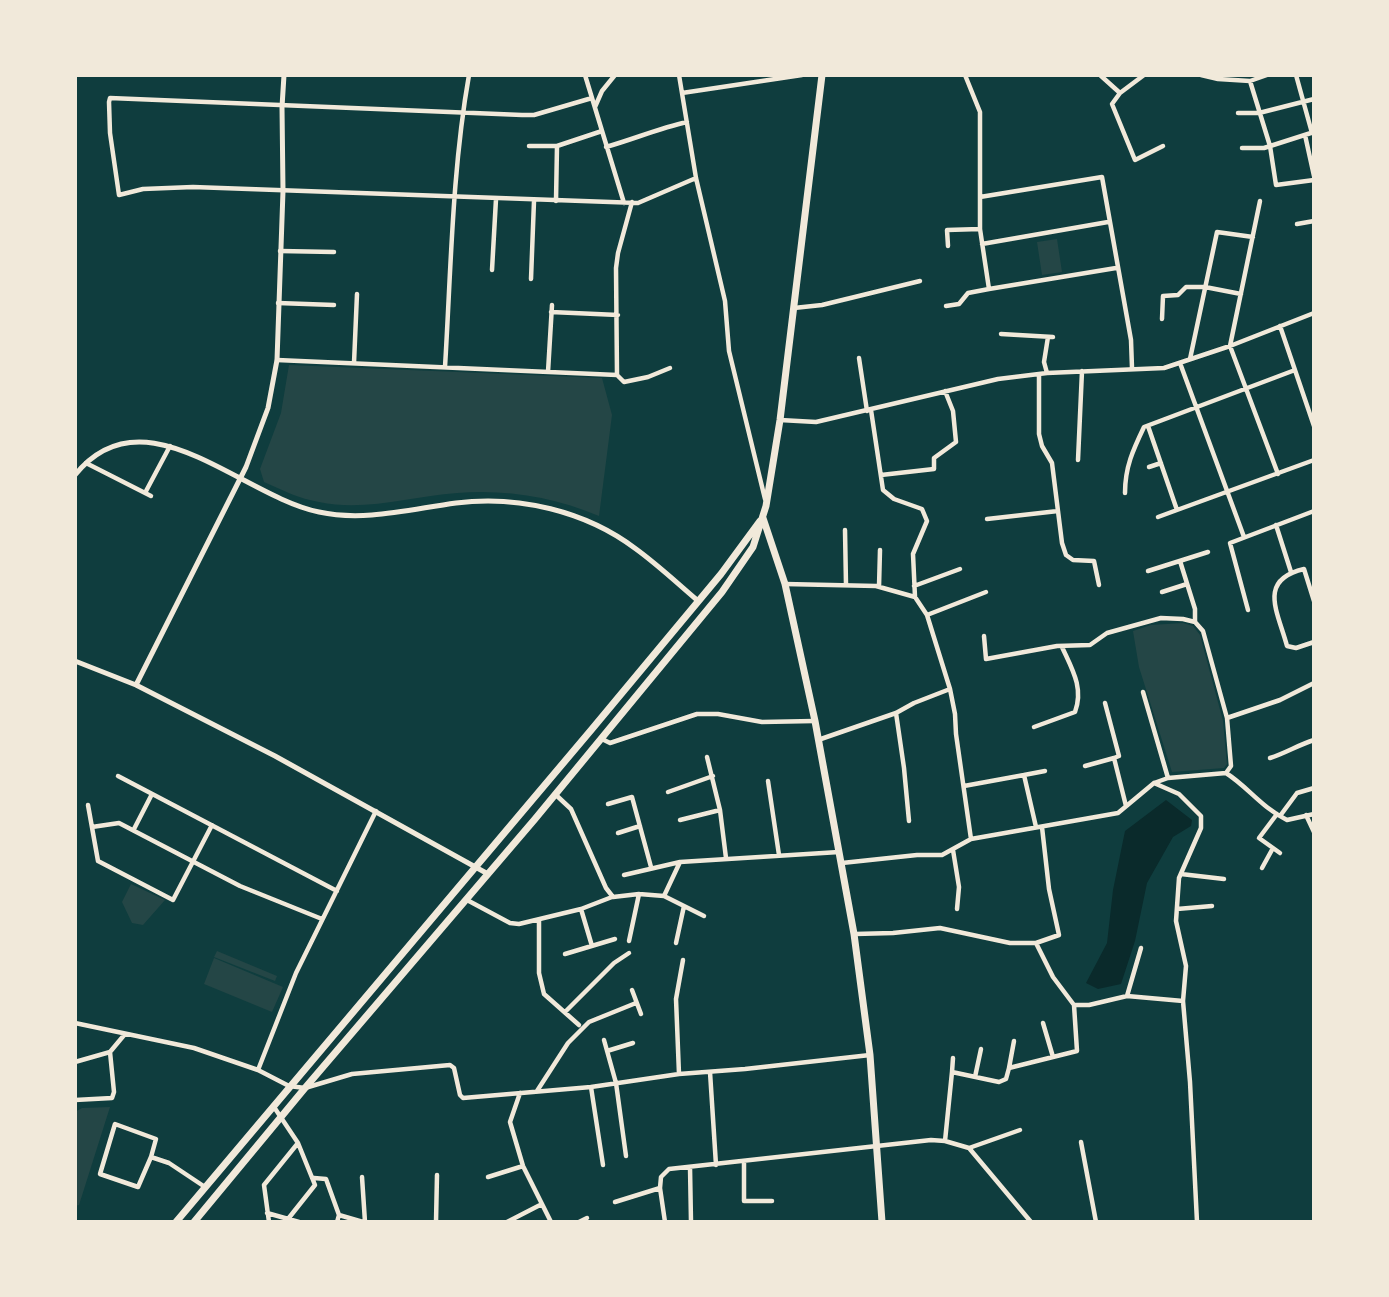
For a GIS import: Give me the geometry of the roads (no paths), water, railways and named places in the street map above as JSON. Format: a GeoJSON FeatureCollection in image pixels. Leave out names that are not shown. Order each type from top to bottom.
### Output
{"type":"FeatureCollection","features":[{"type":"Feature","properties":{"kind":"main road"},"geometry":{"type":"LineString","coordinates":[[194,1222],[304,1088],[555,794],[722,592],[753,547],[766,506],[780,420],[822,75]]}},
{"type":"Feature","properties":{"kind":"main road"},"geometry":{"type":"LineString","coordinates":[[176,1222],[721,574],[763,518]]}},
{"type":"Feature","properties":{"kind":"main road"},"geometry":{"type":"LineString","coordinates":[[763,518],[785,584],[815,721],[854,934],[870,1055],[882,1222]]}},
{"type":"Feature","properties":{"kind":"street"},"geometry":{"type":"LineString","coordinates":[[136,685],[261,432],[277,360],[284,75]]}},
{"type":"Feature","properties":{"kind":"street"},"geometry":{"type":"LineString","coordinates":[[445,367],[455,197],[462,113],[469,75]]}},
{"type":"Feature","properties":{"kind":"street"},"geometry":{"type":"LineString","coordinates":[[585,75],[606,147],[628,203],[618,253],[617,374],[624,382],[649,377],[670,368]]}},
{"type":"Feature","properties":{"kind":"street"},"geometry":{"type":"LineString","coordinates":[[595,108],[602,91],[615,75]]}},
{"type":"Feature","properties":{"kind":"street"},"geometry":{"type":"LineString","coordinates":[[679,75],[696,178],[725,301],[729,351],[766,506]]}},
{"type":"Feature","properties":{"kind":"street"},"geometry":{"type":"LineString","coordinates":[[682,93],[802,75]]}},
{"type":"Feature","properties":{"kind":"street"},"geometry":{"type":"LineString","coordinates":[[965,75],[980,112],[980,229],[989,289]]}},
{"type":"Feature","properties":{"kind":"street"},"geometry":{"type":"LineString","coordinates":[[1100,75],[1120,93]]}},
{"type":"Feature","properties":{"kind":"street"},"geometry":{"type":"LineString","coordinates":[[1144,75],[1120,93],[1112,104],[1135,160],[1163,146]]}},
{"type":"Feature","properties":{"kind":"street"},"geometry":{"type":"LineString","coordinates":[[1201,75],[1251,81],[1267,75]]}},
{"type":"Feature","properties":{"kind":"street"},"geometry":{"type":"LineString","coordinates":[[1242,148],[1264,148],[1313,132],[1296,75]]}},
{"type":"Feature","properties":{"kind":"street"},"geometry":{"type":"LineString","coordinates":[[1251,81],[1270,146],[1276,185],[1314,178],[1305,135]]}},
{"type":"Feature","properties":{"kind":"street"},"geometry":{"type":"LineString","coordinates":[[592,98],[534,115],[282,107],[110,98],[110,133],[119,195],[143,189],[193,187],[638,203],[696,178]]}},
{"type":"Feature","properties":{"kind":"street"},"geometry":{"type":"LineString","coordinates":[[1238,113],[1259,113],[1314,99]]}},
{"type":"Feature","properties":{"kind":"street"},"geometry":{"type":"LineString","coordinates":[[606,147],[687,122]]}},
{"type":"Feature","properties":{"kind":"street"},"geometry":{"type":"LineString","coordinates":[[529,146],[557,146],[602,131]]}},
{"type":"Feature","properties":{"kind":"street"},"geometry":{"type":"LineString","coordinates":[[556,201],[557,146]]}},
{"type":"Feature","properties":{"kind":"street"},"geometry":{"type":"LineString","coordinates":[[980,197],[1102,177],[1130,340],[1132,368]]}},
{"type":"Feature","properties":{"kind":"street"},"geometry":{"type":"LineString","coordinates":[[492,270],[496,199]]}},
{"type":"Feature","properties":{"kind":"street"},"geometry":{"type":"LineString","coordinates":[[531,279],[534,201]]}},
{"type":"Feature","properties":{"kind":"street"},"geometry":{"type":"LineString","coordinates":[[1260,201],[1230,346],[1278,474]]}},
{"type":"Feature","properties":{"kind":"street"},"geometry":{"type":"LineString","coordinates":[[1297,224],[1314,221]]}},
{"type":"Feature","properties":{"kind":"street"},"geometry":{"type":"LineString","coordinates":[[982,244],[1109,222]]}},
{"type":"Feature","properties":{"kind":"street"},"geometry":{"type":"LineString","coordinates":[[948,246],[947,230],[980,229]]}},
{"type":"Feature","properties":{"kind":"street"},"geometry":{"type":"LineString","coordinates":[[1190,360],[1217,232],[1253,237]]}},
{"type":"Feature","properties":{"kind":"street"},"geometry":{"type":"LineString","coordinates":[[281,251],[334,252]]}},
{"type":"Feature","properties":{"kind":"street"},"geometry":{"type":"LineString","coordinates":[[946,306],[959,304],[968,293],[1116,268]]}},
{"type":"Feature","properties":{"kind":"street"},"geometry":{"type":"LineString","coordinates":[[793,308],[822,305],[920,281]]}},
{"type":"Feature","properties":{"kind":"street"},"geometry":{"type":"LineString","coordinates":[[1162,318],[1163,296],[1178,295],[1186,287],[1205,287],[1241,294]]}},
{"type":"Feature","properties":{"kind":"street"},"geometry":{"type":"LineString","coordinates":[[354,363],[357,294]]}},
{"type":"Feature","properties":{"kind":"street"},"geometry":{"type":"LineString","coordinates":[[278,303],[334,305]]}},
{"type":"Feature","properties":{"kind":"street"},"geometry":{"type":"LineString","coordinates":[[548,372],[552,305]]}},
{"type":"Feature","properties":{"kind":"street"},"geometry":{"type":"LineString","coordinates":[[551,312],[618,315]]}},
{"type":"Feature","properties":{"kind":"street"},"geometry":{"type":"LineString","coordinates":[[780,420],[816,422],[998,379],[1047,373],[1164,368],[1314,313]]}},
{"type":"Feature","properties":{"kind":"street"},"geometry":{"type":"LineString","coordinates":[[1280,326],[1314,426]]}},
{"type":"Feature","properties":{"kind":"street"},"geometry":{"type":"LineString","coordinates":[[1002,334],[1050,337],[1044,362],[1047,373]]}},
{"type":"Feature","properties":{"kind":"street"},"geometry":{"type":"LineString","coordinates":[[859,358],[883,490],[894,499],[922,509],[927,521],[913,554],[915,597],[927,615],[950,689],[971,839]]}},
{"type":"Feature","properties":{"kind":"street"},"geometry":{"type":"LineString","coordinates":[[277,360],[617,374]]}},
{"type":"Feature","properties":{"kind":"street"},"geometry":{"type":"LineString","coordinates":[[1180,363],[1244,537]]}},
{"type":"Feature","properties":{"kind":"street"},"geometry":{"type":"LineString","coordinates":[[1125,493],[1125,474],[1129,459],[1144,427],[1295,370]]}},
{"type":"Feature","properties":{"kind":"street"},"geometry":{"type":"LineString","coordinates":[[1078,460],[1082,371]]}},
{"type":"Feature","properties":{"kind":"street"},"geometry":{"type":"LineString","coordinates":[[1039,374],[1039,434],[1042,446],[1052,463],[1062,543],[1066,555],[1073,560],[1094,561],[1100,585]]}},
{"type":"Feature","properties":{"kind":"street"},"geometry":{"type":"LineString","coordinates":[[881,475],[934,469],[934,458],[956,442],[953,411],[945,391]]}},
{"type":"Feature","properties":{"kind":"street"},"geometry":{"type":"LineString","coordinates":[[1148,426],[1177,510]]}},
{"type":"Feature","properties":{"kind":"street"},"geometry":{"type":"LineString","coordinates":[[75,475],[85,463],[104,450],[125,442],[148,441],[170,445],[286,503],[320,513],[373,515],[463,503],[504,502],[545,507],[583,520],[635,548],[697,600]]}},
{"type":"Feature","properties":{"kind":"street"},"geometry":{"type":"LineString","coordinates":[[85,463],[148,495],[170,445]]}},
{"type":"Feature","properties":{"kind":"street"},"geometry":{"type":"LineString","coordinates":[[1158,517],[1314,460]]}},
{"type":"Feature","properties":{"kind":"street"},"geometry":{"type":"LineString","coordinates":[[1149,467],[1161,463]]}},
{"type":"Feature","properties":{"kind":"street"},"geometry":{"type":"LineString","coordinates":[[1248,610],[1230,543],[1314,510]]}},
{"type":"Feature","properties":{"kind":"street"},"geometry":{"type":"LineString","coordinates":[[987,519],[1059,511]]}},
{"type":"Feature","properties":{"kind":"street"},"geometry":{"type":"LineString","coordinates":[[1276,525],[1291,572]]}},
{"type":"Feature","properties":{"kind":"street"},"geometry":{"type":"LineString","coordinates":[[845,530],[846,586]]}},
{"type":"Feature","properties":{"kind":"street"},"geometry":{"type":"LineString","coordinates":[[879,587],[880,550]]}},
{"type":"Feature","properties":{"kind":"street"},"geometry":{"type":"LineString","coordinates":[[1148,571],[1208,552]]}},
{"type":"Feature","properties":{"kind":"street"},"geometry":{"type":"LineString","coordinates":[[1180,561],[1195,609],[1195,622]]}},
{"type":"Feature","properties":{"kind":"street"},"geometry":{"type":"LineString","coordinates":[[914,586],[960,569]]}},
{"type":"Feature","properties":{"kind":"street"},"geometry":{"type":"LineString","coordinates":[[1314,601],[1304,569],[1291,572],[1277,582],[1273,593],[1287,646],[1296,648],[1314,642]]}},
{"type":"Feature","properties":{"kind":"street"},"geometry":{"type":"LineString","coordinates":[[785,584],[879,587],[915,597]]}},
{"type":"Feature","properties":{"kind":"street"},"geometry":{"type":"LineString","coordinates":[[1162,592],[1187,584]]}},
{"type":"Feature","properties":{"kind":"street"},"geometry":{"type":"LineString","coordinates":[[927,615],[986,592]]}},
{"type":"Feature","properties":{"kind":"street"},"geometry":{"type":"LineString","coordinates":[[984,636],[986,659],[1057,646],[1090,645],[1107,633],[1161,618],[1195,622],[1203,631],[1227,718],[1231,766],[1226,773]]}},
{"type":"Feature","properties":{"kind":"street"},"geometry":{"type":"LineString","coordinates":[[1034,727],[1075,712],[1078,705],[1078,684],[1062,647]]}},
{"type":"Feature","properties":{"kind":"street"},"geometry":{"type":"LineString","coordinates":[[75,661],[136,685],[376,811],[488,874]]}},
{"type":"Feature","properties":{"kind":"street"},"geometry":{"type":"LineString","coordinates":[[1227,718],[1280,700],[1314,683]]}},
{"type":"Feature","properties":{"kind":"street"},"geometry":{"type":"LineString","coordinates":[[818,740],[896,713],[950,689]]}},
{"type":"Feature","properties":{"kind":"street"},"geometry":{"type":"LineString","coordinates":[[1143,692],[1168,778]]}},
{"type":"Feature","properties":{"kind":"street"},"geometry":{"type":"LineString","coordinates":[[1085,766],[1119,756],[1105,703]]}},
{"type":"Feature","properties":{"kind":"street"},"geometry":{"type":"LineString","coordinates":[[896,713],[909,821]]}},
{"type":"Feature","properties":{"kind":"street"},"geometry":{"type":"LineString","coordinates":[[601,738],[610,743],[697,714],[718,714],[762,722],[815,721]]}},
{"type":"Feature","properties":{"kind":"street"},"geometry":{"type":"LineString","coordinates":[[1270,758],[1288,753],[1297,746],[1314,740]]}},
{"type":"Feature","properties":{"kind":"street"},"geometry":{"type":"LineString","coordinates":[[707,757],[720,810],[726,859]]}},
{"type":"Feature","properties":{"kind":"street"},"geometry":{"type":"LineString","coordinates":[[1114,758],[1126,806]]}},
{"type":"Feature","properties":{"kind":"street"},"geometry":{"type":"LineString","coordinates":[[964,786],[1045,771]]}},
{"type":"Feature","properties":{"kind":"street"},"geometry":{"type":"LineString","coordinates":[[841,863],[942,855],[971,839],[1118,813],[1154,783],[1168,778],[1226,773],[1242,784],[1249,794],[1287,820],[1314,814]]}},
{"type":"Feature","properties":{"kind":"street"},"geometry":{"type":"LineString","coordinates":[[854,934],[940,928],[1010,943],[1036,943],[1059,936],[1039,827],[1024,775]]}},
{"type":"Feature","properties":{"kind":"street"},"geometry":{"type":"LineString","coordinates":[[118,776],[337,891]]}},
{"type":"Feature","properties":{"kind":"street"},"geometry":{"type":"LineString","coordinates":[[668,792],[713,776]]}},
{"type":"Feature","properties":{"kind":"street"},"geometry":{"type":"LineString","coordinates":[[768,781],[779,855]]}},
{"type":"Feature","properties":{"kind":"street"},"geometry":{"type":"LineString","coordinates":[[1154,783],[1180,794],[1201,816],[1201,828],[1181,874],[1176,920],[1186,966],[1183,1001],[1197,1222]]}},
{"type":"Feature","properties":{"kind":"street"},"geometry":{"type":"LineString","coordinates":[[1280,853],[1259,838],[1297,793],[1314,788]]}},
{"type":"Feature","properties":{"kind":"street"},"geometry":{"type":"LineString","coordinates":[[134,829],[152,794]]}},
{"type":"Feature","properties":{"kind":"street"},"geometry":{"type":"LineString","coordinates":[[555,794],[571,810],[606,888],[613,897]]}},
{"type":"Feature","properties":{"kind":"street"},"geometry":{"type":"LineString","coordinates":[[608,804],[632,797],[651,867]]}},
{"type":"Feature","properties":{"kind":"street"},"geometry":{"type":"LineString","coordinates":[[88,805],[99,861],[173,900],[212,825]]}},
{"type":"Feature","properties":{"kind":"street"},"geometry":{"type":"LineString","coordinates":[[680,820],[720,810]]}},
{"type":"Feature","properties":{"kind":"street"},"geometry":{"type":"LineString","coordinates":[[258,1070],[296,973],[376,811]]}},
{"type":"Feature","properties":{"kind":"street"},"geometry":{"type":"LineString","coordinates":[[1306,815],[1314,832]]}},
{"type":"Feature","properties":{"kind":"street"},"geometry":{"type":"LineString","coordinates":[[92,827],[119,823],[240,886],[322,919]]}},
{"type":"Feature","properties":{"kind":"street"},"geometry":{"type":"LineString","coordinates":[[618,833],[639,826]]}},
{"type":"Feature","properties":{"kind":"street"},"geometry":{"type":"LineString","coordinates":[[1262,868],[1273,848]]}},
{"type":"Feature","properties":{"kind":"street"},"geometry":{"type":"LineString","coordinates":[[953,850],[959,887],[957,909]]}},
{"type":"Feature","properties":{"kind":"street"},"geometry":{"type":"LineString","coordinates":[[624,875],[680,862],[839,852]]}},
{"type":"Feature","properties":{"kind":"street"},"geometry":{"type":"LineString","coordinates":[[664,896],[680,862]]}},
{"type":"Feature","properties":{"kind":"street"},"geometry":{"type":"LineString","coordinates":[[1181,874],[1224,879]]}},
{"type":"Feature","properties":{"kind":"street"},"geometry":{"type":"LineString","coordinates":[[629,941],[639,894]]}},
{"type":"Feature","properties":{"kind":"street"},"geometry":{"type":"LineString","coordinates":[[466,899],[510,923],[519,924],[581,909],[613,897],[639,894],[664,896],[704,916]]}},
{"type":"Feature","properties":{"kind":"street"},"geometry":{"type":"LineString","coordinates":[[676,943],[684,906]]}},
{"type":"Feature","properties":{"kind":"street"},"geometry":{"type":"LineString","coordinates":[[1177,909],[1212,906]]}},
{"type":"Feature","properties":{"kind":"street"},"geometry":{"type":"LineString","coordinates":[[581,909],[592,946]]}},
{"type":"Feature","properties":{"kind":"street"},"geometry":{"type":"LineString","coordinates":[[538,921],[539,973],[544,994],[579,1025]]}},
{"type":"Feature","properties":{"kind":"street"},"geometry":{"type":"LineString","coordinates":[[565,954],[615,939]]}},
{"type":"Feature","properties":{"kind":"street"},"geometry":{"type":"LineString","coordinates":[[1009,1068],[1077,1051],[1074,1004],[1053,977],[1036,943]]}},
{"type":"Feature","properties":{"kind":"street"},"geometry":{"type":"LineString","coordinates":[[1127,996],[1141,948]]}},
{"type":"Feature","properties":{"kind":"street"},"geometry":{"type":"LineString","coordinates":[[565,1013],[614,963],[629,953]]}},
{"type":"Feature","properties":{"kind":"street"},"geometry":{"type":"LineString","coordinates":[[679,1074],[676,999],[683,960]]}},
{"type":"Feature","properties":{"kind":"street"},"geometry":{"type":"LineString","coordinates":[[632,990],[641,1014]]}},
{"type":"Feature","properties":{"kind":"street"},"geometry":{"type":"LineString","coordinates":[[1074,1004],[1089,1005],[1127,996],[1183,1001]]}},
{"type":"Feature","properties":{"kind":"street"},"geometry":{"type":"LineString","coordinates":[[537,1091],[568,1042],[589,1022],[636,1003]]}},
{"type":"Feature","properties":{"kind":"street"},"geometry":{"type":"LineString","coordinates":[[75,1023],[194,1048],[258,1070],[289,1086],[304,1088],[352,1074],[450,1065],[454,1068],[463,1098],[591,1087],[679,1074],[870,1055]]}},
{"type":"Feature","properties":{"kind":"street"},"geometry":{"type":"LineString","coordinates":[[1042,1023],[1053,1057]]}},
{"type":"Feature","properties":{"kind":"street"},"geometry":{"type":"LineString","coordinates":[[75,1062],[110,1052],[126,1034]]}},
{"type":"Feature","properties":{"kind":"street"},"geometry":{"type":"LineString","coordinates":[[604,1040],[616,1083],[626,1156]]}},
{"type":"Feature","properties":{"kind":"street"},"geometry":{"type":"LineString","coordinates":[[952,1072],[999,1082],[1006,1079],[1014,1041]]}},
{"type":"Feature","properties":{"kind":"street"},"geometry":{"type":"LineString","coordinates":[[607,1051],[633,1043]]}},
{"type":"Feature","properties":{"kind":"street"},"geometry":{"type":"LineString","coordinates":[[975,1077],[981,1049]]}},
{"type":"Feature","properties":{"kind":"street"},"geometry":{"type":"LineString","coordinates":[[75,1100],[112,1098],[114,1092],[110,1052]]}},
{"type":"Feature","properties":{"kind":"street"},"geometry":{"type":"LineString","coordinates":[[945,1141],[953,1058]]}},
{"type":"Feature","properties":{"kind":"street"},"geometry":{"type":"LineString","coordinates":[[710,1072],[716,1165]]}},
{"type":"Feature","properties":{"kind":"street"},"geometry":{"type":"LineString","coordinates":[[591,1087],[603,1165]]}},
{"type":"Feature","properties":{"kind":"street"},"geometry":{"type":"LineString","coordinates":[[520,1093],[510,1122],[523,1166],[551,1222]]}},
{"type":"Feature","properties":{"kind":"street"},"geometry":{"type":"LineString","coordinates":[[273,1105],[299,1143],[315,1185],[289,1219]]}},
{"type":"Feature","properties":{"kind":"street"},"geometry":{"type":"LineString","coordinates":[[116,1124],[156,1139],[151,1157],[138,1187],[100,1174],[116,1124]]}},
{"type":"Feature","properties":{"kind":"street"},"geometry":{"type":"LineString","coordinates":[[665,1222],[660,1188],[661,1177],[669,1169],[878,1144],[945,1141],[970,1147],[1020,1130]]}},
{"type":"Feature","properties":{"kind":"street"},"geometry":{"type":"LineString","coordinates":[[1081,1142],[1096,1222]]}},
{"type":"Feature","properties":{"kind":"street"},"geometry":{"type":"LineString","coordinates":[[269,1222],[264,1185],[299,1143]]}},
{"type":"Feature","properties":{"kind":"street"},"geometry":{"type":"LineString","coordinates":[[970,1147],[1031,1222]]}},
{"type":"Feature","properties":{"kind":"street"},"geometry":{"type":"LineString","coordinates":[[151,1157],[169,1163],[205,1187]]}},
{"type":"Feature","properties":{"kind":"street"},"geometry":{"type":"LineString","coordinates":[[744,1161],[744,1201],[772,1202]]}},
{"type":"Feature","properties":{"kind":"street"},"geometry":{"type":"LineString","coordinates":[[488,1177],[523,1166]]}},
{"type":"Feature","properties":{"kind":"street"},"geometry":{"type":"LineString","coordinates":[[690,1167],[691,1222]]}},
{"type":"Feature","properties":{"kind":"street"},"geometry":{"type":"LineString","coordinates":[[436,1222],[437,1175]]}},
{"type":"Feature","properties":{"kind":"street"},"geometry":{"type":"LineString","coordinates":[[339,1215],[364,1222],[362,1177]]}},
{"type":"Feature","properties":{"kind":"street"},"geometry":{"type":"LineString","coordinates":[[314,1178],[326,1179],[339,1215],[337,1222]]}},
{"type":"Feature","properties":{"kind":"street"},"geometry":{"type":"LineString","coordinates":[[615,1202],[660,1188]]}},
{"type":"Feature","properties":{"kind":"street"},"geometry":{"type":"LineString","coordinates":[[507,1222],[542,1204]]}},
{"type":"Feature","properties":{"kind":"street"},"geometry":{"type":"LineString","coordinates":[[267,1213],[299,1222]]}},
{"type":"Feature","properties":{"kind":"street"},"geometry":{"type":"LineString","coordinates":[[579,1222],[587,1218]]}}]}
